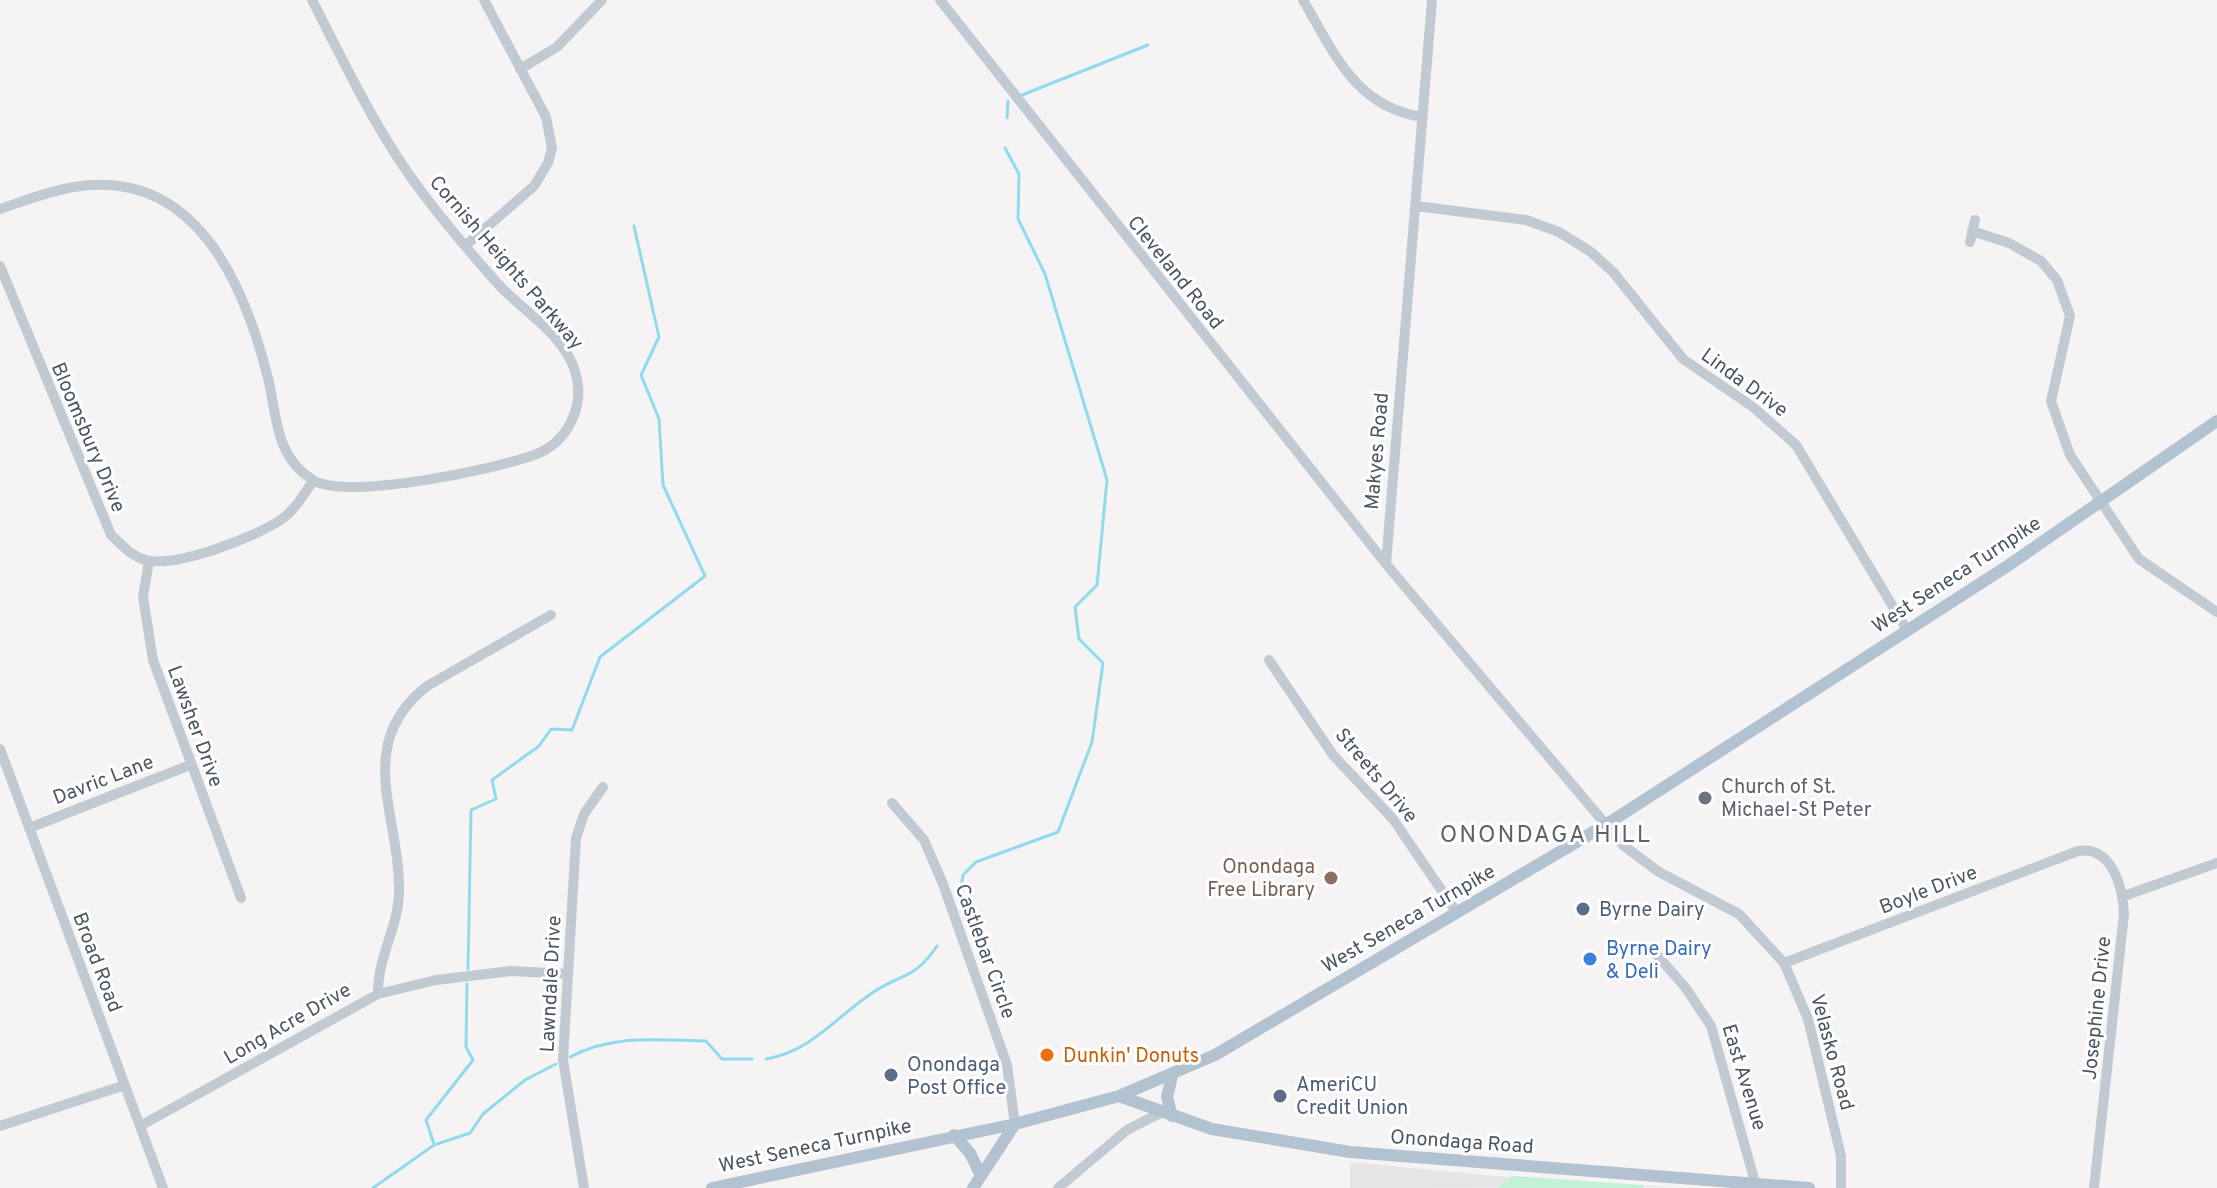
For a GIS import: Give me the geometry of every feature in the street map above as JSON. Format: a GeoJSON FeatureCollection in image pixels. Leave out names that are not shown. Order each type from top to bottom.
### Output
{"type":"FeatureCollection","features":[{"type":"Feature","properties":{"kind":"main road","name":"West Seneca Turnpike"},"geometry":{"type":"LineString","coordinates":[[712,1188],[1015,1124],[1119,1096],[1172,1076],[1215,1055],[1607,824],[1907,630],[2217,421]]}},
{"type":"Feature","properties":{"kind":"main road"},"geometry":{"type":"LineString","coordinates":[[1167,1114],[1172,1076]]}},
{"type":"Feature","properties":{"kind":"main road","name":"Onondaga Road"},"geometry":{"type":"LineString","coordinates":[[1119,1096],[1167,1114],[1244,1136],[1401,1157],[1809,1188]]}},
{"type":"Feature","properties":{"kind":"main road"},"geometry":{"type":"LineString","coordinates":[[973,1188],[1015,1124]]}},
{"type":"Feature","properties":{"kind":"main road"},"geometry":{"type":"LineString","coordinates":[[954,1135],[970,1153],[981,1176]]}},
{"type":"Feature","properties":{"kind":"street","name":"Cornish Heights Parkway"},"geometry":{"type":"LineString","coordinates":[[312,0],[387,140],[417,187],[465,246],[566,351],[580,392],[574,418],[558,440],[543,452],[515,462],[377,487],[336,488],[313,481]]}},
{"type":"Feature","properties":{"kind":"street"},"geometry":{"type":"LineString","coordinates":[[465,246],[534,186],[548,163],[551,137],[546,117],[484,0]]}},
{"type":"Feature","properties":{"kind":"street"},"geometry":{"type":"LineString","coordinates":[[520,69],[557,47],[602,0]]}},
{"type":"Feature","properties":{"kind":"street","name":"Cleveland Road"},"geometry":{"type":"LineString","coordinates":[[940,0],[1386,564]]}},
{"type":"Feature","properties":{"kind":"street"},"geometry":{"type":"LineString","coordinates":[[1303,0],[1349,78],[1362,91],[1392,109],[1423,117]]}},
{"type":"Feature","properties":{"kind":"street","name":"Makyes Road"},"geometry":{"type":"LineString","coordinates":[[1386,564],[1432,0]]}},
{"type":"Feature","properties":{"kind":"street"},"geometry":{"type":"LineString","coordinates":[[0,209],[73,187],[117,186],[158,199],[195,224],[230,270],[245,302],[257,336],[281,442],[291,460],[313,481],[283,518],[257,532],[180,560],[149,561]]}},
{"type":"Feature","properties":{"kind":"street","name":"Linda Drive"},"geometry":{"type":"LineString","coordinates":[[1416,206],[1526,220],[1559,232],[1591,252],[1617,275],[1683,359],[1753,407],[1796,445],[1907,630]]}},
{"type":"Feature","properties":{"kind":"street"},"geometry":{"type":"LineString","coordinates":[[1972,231],[2009,243],[2041,261],[2061,288],[2070,316],[2051,401],[2070,455],[2139,559],[2217,612]]}},
{"type":"Feature","properties":{"kind":"street","name":"Bloomsbury Drive"},"geometry":{"type":"LineString","coordinates":[[0,266],[111,535],[129,552],[149,561]]}},
{"type":"Feature","properties":{"kind":"street","name":"Lawsher Drive"},"geometry":{"type":"LineString","coordinates":[[149,561],[143,597],[144,623],[153,660],[241,898]]}},
{"type":"Feature","properties":{"kind":"street"},"geometry":{"type":"LineString","coordinates":[[1386,564],[1607,824]]}},
{"type":"Feature","properties":{"kind":"street","name":"Long Acre Drive"},"geometry":{"type":"LineString","coordinates":[[140,1126],[378,994],[377,976],[395,927],[399,891],[384,779],[389,737],[397,719],[411,699],[427,686],[551,615]]}},
{"type":"Feature","properties":{"kind":"street","name":"Streets Drive"},"geometry":{"type":"LineString","coordinates":[[1269,660],[1333,755],[1393,819],[1457,913]]}},
{"type":"Feature","properties":{"kind":"street","name":"Broad Road"},"geometry":{"type":"LineString","coordinates":[[0,749],[163,1188]]}},
{"type":"Feature","properties":{"kind":"street","name":"Davric Lane"},"geometry":{"type":"LineString","coordinates":[[29,828],[190,765]]}},
{"type":"Feature","properties":{"kind":"street","name":"Lawndale Drive"},"geometry":{"type":"LineString","coordinates":[[584,1188],[563,1060],[567,974],[576,838],[584,814],[603,787]]}},
{"type":"Feature","properties":{"kind":"street","name":"Castlebar Circle"},"geometry":{"type":"LineString","coordinates":[[892,803],[924,840],[943,884],[1007,1065],[1015,1124]]}},
{"type":"Feature","properties":{"kind":"street","name":"Velasko Road"},"geometry":{"type":"LineString","coordinates":[[1607,824],[1624,846],[1659,872],[1739,914],[1784,963],[1800,996],[1811,1033],[1841,1156],[1841,1188]]}},
{"type":"Feature","properties":{"kind":"street","name":"Boyle Drive"},"geometry":{"type":"LineString","coordinates":[[1784,963],[2086,850],[2103,857],[2124,896]]}},
{"type":"Feature","properties":{"kind":"street"},"geometry":{"type":"LineString","coordinates":[[2124,896],[2217,863]]}},
{"type":"Feature","properties":{"kind":"street","name":"Josephine Drive"},"geometry":{"type":"LineString","coordinates":[[2094,1188],[2124,896]]}},
{"type":"Feature","properties":{"kind":"street","name":"East Avenue"},"geometry":{"type":"LineString","coordinates":[[1655,953],[1685,987],[1711,1026],[1755,1182]]}},
{"type":"Feature","properties":{"kind":"street"},"geometry":{"type":"LineString","coordinates":[[378,994],[436,980],[511,971],[567,974]]}},
{"type":"Feature","properties":{"kind":"street"},"geometry":{"type":"LineString","coordinates":[[0,1126],[125,1085]]}},
{"type":"Feature","properties":{"kind":"street"},"geometry":{"type":"LineString","coordinates":[[1058,1188],[1127,1130],[1167,1114]]}},
{"type":"Feature","properties":{"kind":"shaded area"},"geometry":{"type":"Polygon","coordinates":[[[1350,1162],[1526,1179],[1675,1187],[1350,1188],[1350,1162]]]}},
{"type":"Feature","properties":{"kind":"green space"},"geometry":{"type":"Polygon","coordinates":[[[1512,1176],[1643,1185],[1644,1188],[1498,1188],[1512,1176]]]}},
{"type":"Feature","properties":{"kind":"waterway"},"geometry":{"type":"LineString","coordinates":[[1022,95],[1148,45]]}},
{"type":"Feature","properties":{"kind":"waterway"},"geometry":{"type":"LineString","coordinates":[[1007,118],[1008,101]]}},
{"type":"Feature","properties":{"kind":"waterway"},"geometry":{"type":"LineString","coordinates":[[960,894],[963,875],[976,862],[1058,832],[1092,742],[1103,663],[1079,639],[1075,607],[1097,585],[1107,480],[1045,274],[1018,219],[1019,174],[1005,148]]}},
{"type":"Feature","properties":{"kind":"waterway"},"geometry":{"type":"LineString","coordinates":[[468,969],[471,810],[496,799],[492,780],[539,746],[551,729],[572,730],[600,657],[705,576],[663,485],[659,419],[641,375],[659,337],[634,226]]}},
{"type":"Feature","properties":{"kind":"waterway"},"geometry":{"type":"LineString","coordinates":[[766,1059],[797,1049],[810,1041],[872,993],[914,971],[937,946]]}},
{"type":"Feature","properties":{"kind":"waterway"},"geometry":{"type":"LineString","coordinates":[[434,1144],[426,1120],[473,1060],[466,1047],[467,984]]}},
{"type":"Feature","properties":{"kind":"waterway"},"geometry":{"type":"LineString","coordinates":[[570,1057],[603,1045],[653,1040],[706,1041],[722,1059],[752,1059]]}},
{"type":"Feature","properties":{"kind":"waterway"},"geometry":{"type":"LineString","coordinates":[[373,1188],[434,1145],[470,1133],[483,1114],[525,1080],[556,1064]]}},
{"type":"Feature","properties":{"kind":"place","name":"Church of St. Michael-St Peter"},"geometry":{"type":"Point","coordinates":[1705,798]}},
{"type":"Feature","properties":{"kind":"place","name":"Onondaga Free Library"},"geometry":{"type":"Point","coordinates":[1331,878]}},
{"type":"Feature","properties":{"kind":"place","name":"Byrne Dairy"},"geometry":{"type":"Point","coordinates":[1583,909]}},
{"type":"Feature","properties":{"kind":"place","name":"Byrne Dairy & Deli"},"geometry":{"type":"Point","coordinates":[1590,959]}},
{"type":"Feature","properties":{"kind":"place","name":"Dunkin' Donuts"},"geometry":{"type":"Point","coordinates":[1047,1055]}},
{"type":"Feature","properties":{"kind":"place","name":"Onondaga Post Office"},"geometry":{"type":"Point","coordinates":[891,1075]}},
{"type":"Feature","properties":{"kind":"place","name":"AmeriCU Credit Union"},"geometry":{"type":"Point","coordinates":[1280,1096]}},
{"type":"Feature","properties":{"kind":"district","name":"ONONDAGA HILL"},"geometry":{"type":"Point","coordinates":[1546,834]}}]}
